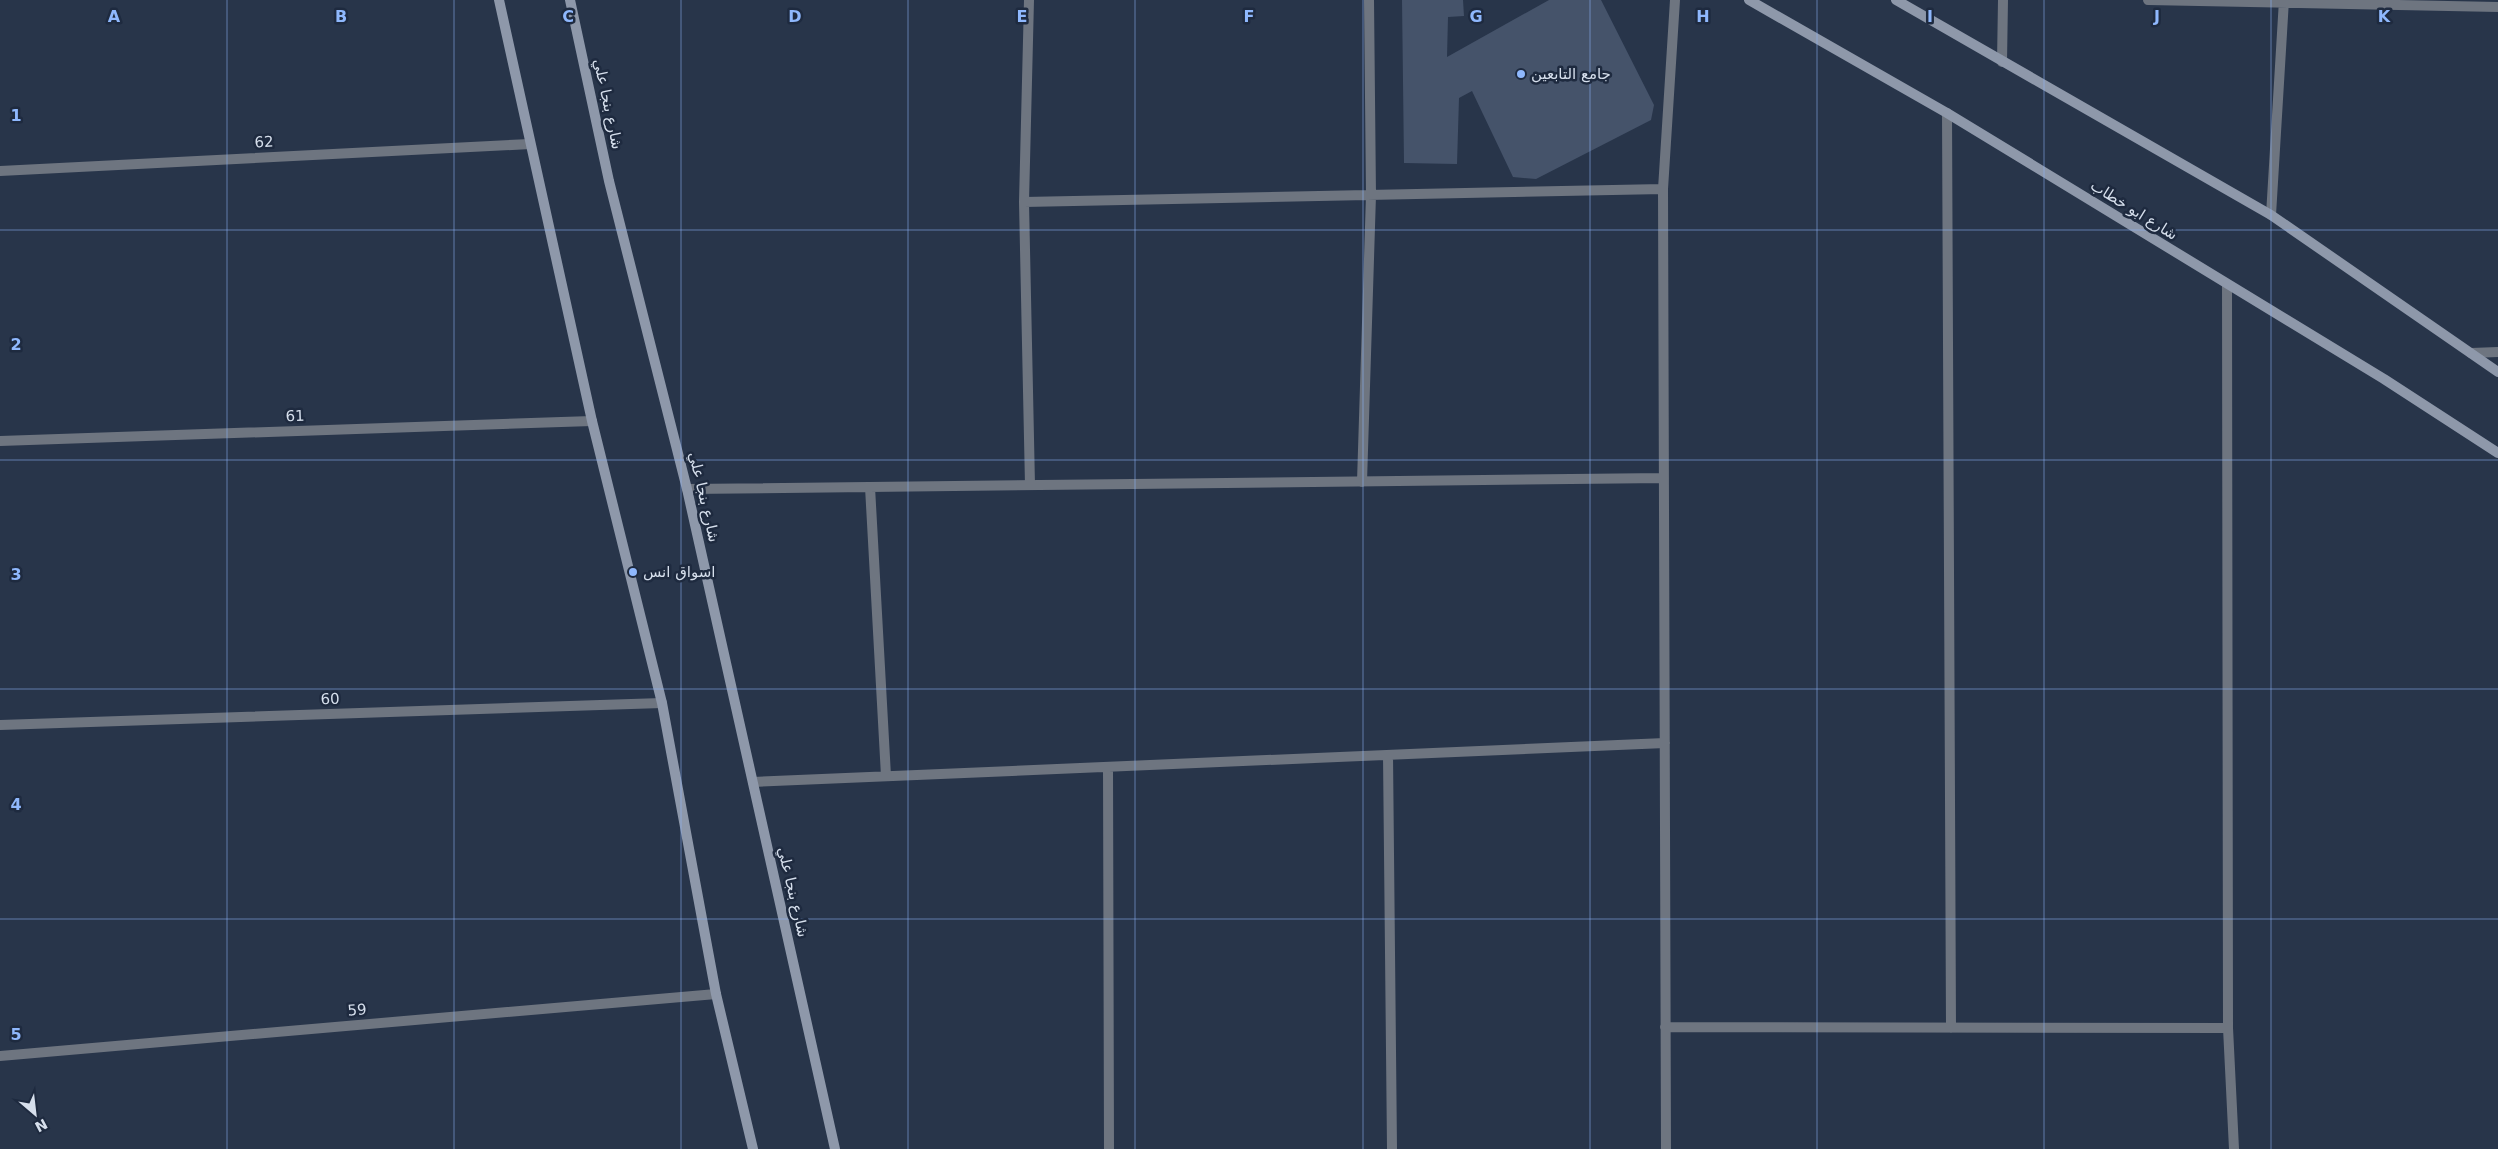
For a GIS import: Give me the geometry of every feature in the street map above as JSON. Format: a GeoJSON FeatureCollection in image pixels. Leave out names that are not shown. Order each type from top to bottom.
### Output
{"type":"FeatureCollection","features":[{"type":"Feature","properties":{"kind":"main road"},"geometry":{"type":"LineString","coordinates":[[499,0],[592,421],[662,703],[716,994],[753,1149]]}},
{"type":"Feature","properties":{"kind":"main road","name":"شارع بنجا علي"},"geometry":{"type":"LineString","coordinates":[[570,0],[609,181],[687,489],[835,1149]]}},
{"type":"Feature","properties":{"kind":"main road","name":"شارع ابو خطاب"},"geometry":{"type":"LineString","coordinates":[[1749,0],[1947,113],[2227,285],[2384,378],[2498,453]]}},
{"type":"Feature","properties":{"kind":"main road"},"geometry":{"type":"LineString","coordinates":[[1896,0],[2271,215],[2498,372]]}},
{"type":"Feature","properties":{"kind":"street"},"geometry":{"type":"LineString","coordinates":[[1029,0],[1024,202],[1030,485]]}},
{"type":"Feature","properties":{"kind":"street"},"geometry":{"type":"LineString","coordinates":[[1362,482],[1371,195],[1369,0]]}},
{"type":"Feature","properties":{"kind":"street"},"geometry":{"type":"LineString","coordinates":[[1666,1149],[1664,189],[1675,0]]}},
{"type":"Feature","properties":{"kind":"street"},"geometry":{"type":"LineString","coordinates":[[2002,62],[2003,0]]}},
{"type":"Feature","properties":{"kind":"street"},"geometry":{"type":"LineString","coordinates":[[2148,0],[2498,7]]}},
{"type":"Feature","properties":{"kind":"street"},"geometry":{"type":"LineString","coordinates":[[2271,215],[2284,2]]}},
{"type":"Feature","properties":{"kind":"street"},"geometry":{"type":"LineString","coordinates":[[1947,113],[1951,1028]]}},
{"type":"Feature","properties":{"kind":"street","name":"62"},"geometry":{"type":"LineString","coordinates":[[0,171],[530,144]]}},
{"type":"Feature","properties":{"kind":"street"},"geometry":{"type":"LineString","coordinates":[[1024,202],[1664,189]]}},
{"type":"Feature","properties":{"kind":"street"},"geometry":{"type":"LineString","coordinates":[[2227,285],[2228,1028],[2234,1149]]}},
{"type":"Feature","properties":{"kind":"street"},"geometry":{"type":"LineString","coordinates":[[2471,353],[2498,352]]}},
{"type":"Feature","properties":{"kind":"street","name":"61"},"geometry":{"type":"LineString","coordinates":[[0,441],[592,421]]}},
{"type":"Feature","properties":{"kind":"street"},"geometry":{"type":"LineString","coordinates":[[687,489],[1664,478]]}},
{"type":"Feature","properties":{"kind":"street"},"geometry":{"type":"LineString","coordinates":[[870,487],[886,776]]}},
{"type":"Feature","properties":{"kind":"street","name":"60"},"geometry":{"type":"LineString","coordinates":[[0,726],[662,703]]}},
{"type":"Feature","properties":{"kind":"street"},"geometry":{"type":"LineString","coordinates":[[753,782],[1665,743]]}},
{"type":"Feature","properties":{"kind":"street"},"geometry":{"type":"LineString","coordinates":[[1388,755],[1392,1149]]}},
{"type":"Feature","properties":{"kind":"street"},"geometry":{"type":"LineString","coordinates":[[1108,767],[1108,1149]]}},
{"type":"Feature","properties":{"kind":"street","name":"59"},"geometry":{"type":"LineString","coordinates":[[0,1056],[716,994]]}},
{"type":"Feature","properties":{"kind":"street"},"geometry":{"type":"LineString","coordinates":[[1665,1027],[2228,1028]]}},
{"type":"Feature","properties":{"kind":"building","name":"جامع التابعين"},"geometry":{"type":"Polygon","coordinates":[[[1402,0],[1463,0],[1464,16],[1448,17],[1447,57],[1549,0],[1601,0],[1654,105],[1651,120],[1536,179],[1513,177],[1472,91],[1459,98],[1457,164],[1404,163],[1402,0]]]}},
{"type":"Feature","properties":{"kind":"place","name":"جامع التابعين"},"geometry":{"type":"Point","coordinates":[1521,74]}},
{"type":"Feature","properties":{"kind":"place","name":"اسواق انس"},"geometry":{"type":"Point","coordinates":[633,572]}}]}
